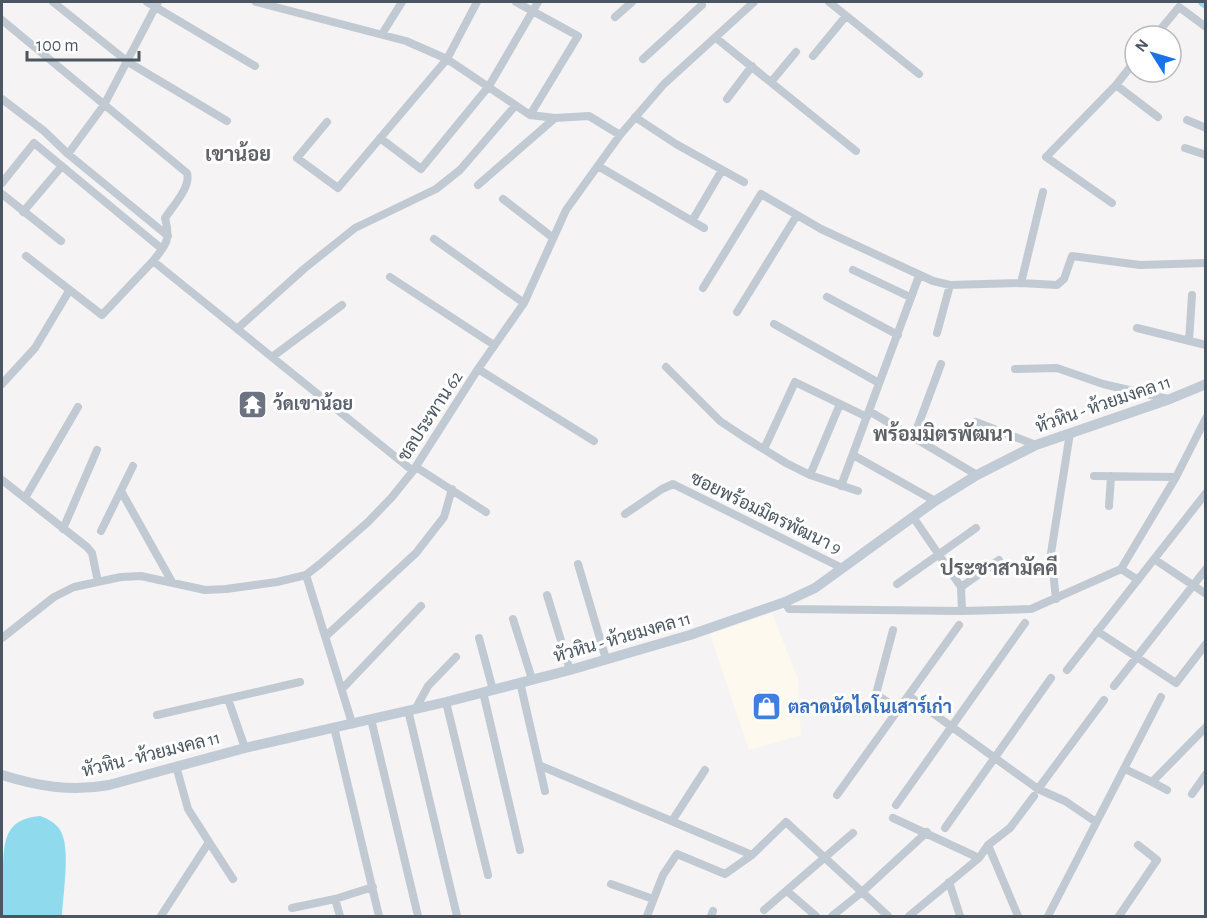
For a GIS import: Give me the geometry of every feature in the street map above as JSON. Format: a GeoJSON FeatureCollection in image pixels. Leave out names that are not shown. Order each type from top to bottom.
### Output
{"type":"FeatureCollection","features":[{"type":"Feature","properties":{"kind":"street"},"geometry":{"type":"LineString","coordinates":[[52,2],[128,62],[227,121]]}},
{"type":"Feature","properties":{"kind":"street"},"geometry":{"type":"LineString","coordinates":[[147,2],[157,4],[255,66]]}},
{"type":"Feature","properties":{"kind":"street"},"geometry":{"type":"LineString","coordinates":[[256,2],[382,33],[428,49],[489,86],[530,115],[555,118],[589,116],[620,135]]}},
{"type":"Feature","properties":{"kind":"street"},"geometry":{"type":"LineString","coordinates":[[382,33],[402,2]]}},
{"type":"Feature","properties":{"kind":"street"},"geometry":{"type":"LineString","coordinates":[[327,122],[297,158],[338,188],[447,59],[477,2]]}},
{"type":"Feature","properties":{"kind":"street"},"geometry":{"type":"LineString","coordinates":[[516,2],[578,36],[530,115]]}},
{"type":"Feature","properties":{"kind":"street"},"geometry":{"type":"LineString","coordinates":[[380,138],[421,169],[489,86],[538,2]]}},
{"type":"Feature","properties":{"kind":"street"},"geometry":{"type":"LineString","coordinates":[[615,17],[632,2]]}},
{"type":"Feature","properties":{"kind":"street","name":"ชลประทาน 62"},"geometry":{"type":"LineString","coordinates":[[2,639],[54,597],[74,587],[121,577],[141,576],[205,590],[226,590],[306,575],[368,522],[415,469],[478,369],[524,303],[566,210],[620,135],[664,84],[754,2]]}},
{"type":"Feature","properties":{"kind":"street"},"geometry":{"type":"LineString","coordinates":[[829,2],[920,74]]}},
{"type":"Feature","properties":{"kind":"street"},"geometry":{"type":"LineString","coordinates":[[643,59],[701,3]]}},
{"type":"Feature","properties":{"kind":"street"},"geometry":{"type":"LineString","coordinates":[[68,154],[104,105],[157,4]]}},
{"type":"Feature","properties":{"kind":"street"},"geometry":{"type":"LineString","coordinates":[[1165,24],[1179,7],[1206,27]]}},
{"type":"Feature","properties":{"kind":"street"},"geometry":{"type":"LineString","coordinates":[[813,56],[846,16]]}},
{"type":"Feature","properties":{"kind":"street"},"geometry":{"type":"LineString","coordinates":[[2,20],[187,172],[189,177],[165,218],[167,243],[102,315],[26,256]]}},
{"type":"Feature","properties":{"kind":"street"},"geometry":{"type":"LineString","coordinates":[[716,38],[856,151]]}},
{"type":"Feature","properties":{"kind":"street"},"geometry":{"type":"LineString","coordinates":[[771,82],[796,52]]}},
{"type":"Feature","properties":{"kind":"street"},"geometry":{"type":"LineString","coordinates":[[727,99],[752,66]]}},
{"type":"Feature","properties":{"kind":"street"},"geometry":{"type":"LineString","coordinates":[[1112,203],[1046,157],[1123,76]]}},
{"type":"Feature","properties":{"kind":"street"},"geometry":{"type":"LineString","coordinates":[[1116,85],[1158,117]]}},
{"type":"Feature","properties":{"kind":"street"},"geometry":{"type":"LineString","coordinates":[[2,99],[44,131],[68,154],[168,236]]}},
{"type":"Feature","properties":{"kind":"street"},"geometry":{"type":"LineString","coordinates":[[237,329],[305,268],[355,228],[436,189],[460,170],[515,106]]}},
{"type":"Feature","properties":{"kind":"street"},"geometry":{"type":"LineString","coordinates":[[635,117],[676,144],[744,182]]}},
{"type":"Feature","properties":{"kind":"street"},"geometry":{"type":"LineString","coordinates":[[478,185],[555,118]]}},
{"type":"Feature","properties":{"kind":"street"},"geometry":{"type":"LineString","coordinates":[[1187,120],[1206,128]]}},
{"type":"Feature","properties":{"kind":"street"},"geometry":{"type":"LineString","coordinates":[[2,183],[34,143],[162,249]]}},
{"type":"Feature","properties":{"kind":"street"},"geometry":{"type":"LineString","coordinates":[[1185,148],[1206,155]]}},
{"type":"Feature","properties":{"kind":"street"},"geometry":{"type":"LineString","coordinates":[[24,212],[62,166]]}},
{"type":"Feature","properties":{"kind":"street"},"geometry":{"type":"LineString","coordinates":[[598,166],[704,228]]}},
{"type":"Feature","properties":{"kind":"street"},"geometry":{"type":"LineString","coordinates":[[692,221],[722,170]]}},
{"type":"Feature","properties":{"kind":"street"},"geometry":{"type":"LineString","coordinates":[[1021,283],[1043,192]]}},
{"type":"Feature","properties":{"kind":"street"},"geometry":{"type":"LineString","coordinates":[[2,194],[61,241]]}},
{"type":"Feature","properties":{"kind":"street"},"geometry":{"type":"LineString","coordinates":[[703,288],[761,195],[919,276],[950,285],[1021,283],[1057,285],[1064,279],[1072,256],[1140,266],[1206,263]]}},
{"type":"Feature","properties":{"kind":"street"},"geometry":{"type":"LineString","coordinates":[[503,199],[552,237]]}},
{"type":"Feature","properties":{"kind":"street"},"geometry":{"type":"LineString","coordinates":[[737,312],[797,215]]}},
{"type":"Feature","properties":{"kind":"street"},"geometry":{"type":"LineString","coordinates":[[434,239],[524,303]]}},
{"type":"Feature","properties":{"kind":"street"},"geometry":{"type":"LineString","coordinates":[[153,261],[415,469],[452,489],[486,512]]}},
{"type":"Feature","properties":{"kind":"street"},"geometry":{"type":"LineString","coordinates":[[853,270],[910,297]]}},
{"type":"Feature","properties":{"kind":"street"},"geometry":{"type":"LineString","coordinates":[[841,486],[919,276]]}},
{"type":"Feature","properties":{"kind":"street"},"geometry":{"type":"LineString","coordinates":[[390,277],[494,345]]}},
{"type":"Feature","properties":{"kind":"street"},"geometry":{"type":"LineString","coordinates":[[937,333],[950,285]]}},
{"type":"Feature","properties":{"kind":"street"},"geometry":{"type":"LineString","coordinates":[[2,384],[35,348],[69,291]]}},
{"type":"Feature","properties":{"kind":"street"},"geometry":{"type":"LineString","coordinates":[[1189,341],[1192,295]]}},
{"type":"Feature","properties":{"kind":"street"},"geometry":{"type":"LineString","coordinates":[[827,297],[898,335]]}},
{"type":"Feature","properties":{"kind":"street"},"geometry":{"type":"LineString","coordinates":[[272,357],[342,305]]}},
{"type":"Feature","properties":{"kind":"street"},"geometry":{"type":"LineString","coordinates":[[774,324],[879,383]]}},
{"type":"Feature","properties":{"kind":"street"},"geometry":{"type":"LineString","coordinates":[[1137,327],[1206,345]]}},
{"type":"Feature","properties":{"kind":"street"},"geometry":{"type":"LineString","coordinates":[[913,439],[940,364]]}},
{"type":"Feature","properties":{"kind":"street"},"geometry":{"type":"LineString","coordinates":[[666,367],[720,421],[786,463],[810,475],[858,491]]}},
{"type":"Feature","properties":{"kind":"street"},"geometry":{"type":"LineString","coordinates":[[1015,369],[1057,368],[1103,384],[1170,399]]}},
{"type":"Feature","properties":{"kind":"street"},"geometry":{"type":"LineString","coordinates":[[478,369],[594,441]]}},
{"type":"Feature","properties":{"kind":"street"},"geometry":{"type":"LineString","coordinates":[[764,449],[795,382],[840,404],[868,414],[977,475]]}},
{"type":"Feature","properties":{"kind":"street","name":"หัวหิน - ห้วยมงคล 11"},"geometry":{"type":"LineString","coordinates":[[2,775],[52,788],[89,789],[245,748],[446,702],[570,670],[690,635],[785,602],[815,588],[935,501],[977,475],[1036,445],[1170,399],[1206,384]]}},
{"type":"Feature","properties":{"kind":"street"},"geometry":{"type":"LineString","coordinates":[[810,475],[840,404]]}},
{"type":"Feature","properties":{"kind":"street"},"geometry":{"type":"LineString","coordinates":[[25,498],[78,407]]}},
{"type":"Feature","properties":{"kind":"street"},"geometry":{"type":"LineString","coordinates":[[785,602],[789,609],[962,611],[1031,609],[1056,599],[1121,569],[1176,477],[1206,418]]}},
{"type":"Feature","properties":{"kind":"street"},"geometry":{"type":"LineString","coordinates":[[976,422],[1036,445]]}},
{"type":"Feature","properties":{"kind":"street"},"geometry":{"type":"LineString","coordinates":[[1056,599],[1051,553],[1070,433]]}},
{"type":"Feature","properties":{"kind":"street"},"geometry":{"type":"LineString","coordinates":[[63,529],[97,450]]}},
{"type":"Feature","properties":{"kind":"street"},"geometry":{"type":"LineString","coordinates":[[853,455],[935,501]]}},
{"type":"Feature","properties":{"kind":"street"},"geometry":{"type":"LineString","coordinates":[[101,531],[133,466]]}},
{"type":"Feature","properties":{"kind":"street"},"geometry":{"type":"LineString","coordinates":[[1094,476],[1176,477]]}},
{"type":"Feature","properties":{"kind":"street"},"geometry":{"type":"LineString","coordinates":[[1109,506],[1111,476]]}},
{"type":"Feature","properties":{"kind":"street"},"geometry":{"type":"LineString","coordinates":[[2,480],[92,553],[98,582]]}},
{"type":"Feature","properties":{"kind":"street","name":"ซอยพร้อมมิตรพัฒนา 9"},"geometry":{"type":"LineString","coordinates":[[626,514],[668,485],[677,486],[842,568]]}},
{"type":"Feature","properties":{"kind":"street"},"geometry":{"type":"LineString","coordinates":[[326,636],[416,553],[444,517],[452,489]]}},
{"type":"Feature","properties":{"kind":"street"},"geometry":{"type":"LineString","coordinates":[[121,491],[172,582]]}},
{"type":"Feature","properties":{"kind":"street"},"geometry":{"type":"LineString","coordinates":[[1067,670],[1206,493]]}},
{"type":"Feature","properties":{"kind":"street"},"geometry":{"type":"LineString","coordinates":[[913,517],[961,587],[962,611]]}},
{"type":"Feature","properties":{"kind":"street"},"geometry":{"type":"LineString","coordinates":[[897,584],[976,528]]}},
{"type":"Feature","properties":{"kind":"street"},"geometry":{"type":"LineString","coordinates":[[1154,559],[1206,594]]}},
{"type":"Feature","properties":{"kind":"street"},"geometry":{"type":"LineString","coordinates":[[961,587],[999,561]]}},
{"type":"Feature","properties":{"kind":"street"},"geometry":{"type":"LineString","coordinates":[[578,564],[606,659]]}},
{"type":"Feature","properties":{"kind":"street"},"geometry":{"type":"LineString","coordinates":[[1121,569],[1138,580]]}},
{"type":"Feature","properties":{"kind":"street"},"geometry":{"type":"LineString","coordinates":[[1114,686],[1206,569]]}},
{"type":"Feature","properties":{"kind":"street"},"geometry":{"type":"LineString","coordinates":[[306,575],[352,723]]}},
{"type":"Feature","properties":{"kind":"street"},"geometry":{"type":"LineString","coordinates":[[548,595],[570,670]]}},
{"type":"Feature","properties":{"kind":"street"},"geometry":{"type":"LineString","coordinates":[[342,689],[421,606]]}},
{"type":"Feature","properties":{"kind":"street"},"geometry":{"type":"LineString","coordinates":[[513,619],[532,679]]}},
{"type":"Feature","properties":{"kind":"street"},"geometry":{"type":"LineString","coordinates":[[896,805],[1025,624]]}},
{"type":"Feature","properties":{"kind":"street"},"geometry":{"type":"LineString","coordinates":[[837,795],[959,626]]}},
{"type":"Feature","properties":{"kind":"street"},"geometry":{"type":"LineString","coordinates":[[893,630],[876,694],[899,710]]}},
{"type":"Feature","properties":{"kind":"street"},"geometry":{"type":"LineString","coordinates":[[1097,631],[1176,683],[1206,644]]}},
{"type":"Feature","properties":{"kind":"street"},"geometry":{"type":"LineString","coordinates":[[479,638],[520,850]]}},
{"type":"Feature","properties":{"kind":"street"},"geometry":{"type":"LineString","coordinates":[[456,657],[428,686],[412,709],[457,916]]}},
{"type":"Feature","properties":{"kind":"street"},"geometry":{"type":"LineString","coordinates":[[945,828],[1051,678]]}},
{"type":"Feature","properties":{"kind":"street"},"geometry":{"type":"LineString","coordinates":[[157,715],[300,682]]}},
{"type":"Feature","properties":{"kind":"street"},"geometry":{"type":"LineString","coordinates":[[520,682],[545,791]]}},
{"type":"Feature","properties":{"kind":"street"},"geometry":{"type":"LineString","coordinates":[[909,696],[996,758],[1036,792],[1065,801],[1096,822]]}},
{"type":"Feature","properties":{"kind":"street"},"geometry":{"type":"LineString","coordinates":[[1048,916],[1161,698]]}},
{"type":"Feature","properties":{"kind":"street"},"geometry":{"type":"LineString","coordinates":[[228,699],[245,748]]}},
{"type":"Feature","properties":{"kind":"street"},"geometry":{"type":"LineString","coordinates":[[909,916],[979,858],[988,845],[1010,828],[1104,700]]}},
{"type":"Feature","properties":{"kind":"street"},"geometry":{"type":"LineString","coordinates":[[446,702],[488,875]]}},
{"type":"Feature","properties":{"kind":"street"},"geometry":{"type":"LineString","coordinates":[[371,719],[418,916]]}},
{"type":"Feature","properties":{"kind":"street"},"geometry":{"type":"LineString","coordinates":[[1152,782],[1206,727]]}},
{"type":"Feature","properties":{"kind":"street"},"geometry":{"type":"LineString","coordinates":[[334,728],[379,916]]}},
{"type":"Feature","properties":{"kind":"street"},"geometry":{"type":"LineString","coordinates":[[176,766],[188,809],[233,879]]}},
{"type":"Feature","properties":{"kind":"street"},"geometry":{"type":"LineString","coordinates":[[541,766],[752,855]]}},
{"type":"Feature","properties":{"kind":"street"},"geometry":{"type":"LineString","coordinates":[[1125,769],[1167,790]]}},
{"type":"Feature","properties":{"kind":"street"},"geometry":{"type":"LineString","coordinates":[[672,821],[705,770]]}},
{"type":"Feature","properties":{"kind":"street"},"geometry":{"type":"LineString","coordinates":[[1192,794],[1206,774]]}},
{"type":"Feature","properties":{"kind":"street"},"geometry":{"type":"LineString","coordinates":[[893,818],[979,858]]}},
{"type":"Feature","properties":{"kind":"street"},"geometry":{"type":"LineString","coordinates":[[647,916],[663,875],[677,854],[724,874],[752,855],[786,822],[888,916]]}},
{"type":"Feature","properties":{"kind":"street"},"geometry":{"type":"LineString","coordinates":[[832,916],[862,892],[927,832]]}},
{"type":"Feature","properties":{"kind":"street"},"geometry":{"type":"LineString","coordinates":[[764,910],[853,833]]}},
{"type":"Feature","properties":{"kind":"street"},"geometry":{"type":"LineString","coordinates":[[161,916],[209,842]]}},
{"type":"Feature","properties":{"kind":"street"},"geometry":{"type":"LineString","coordinates":[[988,845],[1018,916]]}},
{"type":"Feature","properties":{"kind":"street"},"geometry":{"type":"LineString","coordinates":[[1119,916],[1158,860],[1138,845]]}},
{"type":"Feature","properties":{"kind":"street"},"geometry":{"type":"LineString","coordinates":[[949,882],[960,916]]}},
{"type":"Feature","properties":{"kind":"street"},"geometry":{"type":"LineString","coordinates":[[611,884],[653,899]]}},
{"type":"Feature","properties":{"kind":"street"},"geometry":{"type":"LineString","coordinates":[[292,908],[373,887]]}},
{"type":"Feature","properties":{"kind":"street"},"geometry":{"type":"LineString","coordinates":[[787,891],[816,916]]}},
{"type":"Feature","properties":{"kind":"street"},"geometry":{"type":"LineString","coordinates":[[335,898],[340,916]]}},
{"type":"Feature","properties":{"kind":"shaded area","name":"ตลาดนัดไดโนเสาร์เก่า"},"geometry":{"type":"Polygon","coordinates":[[[772,613],[798,679],[801,735],[749,750],[710,634],[772,613]]]}},
{"type":"Feature","properties":{"kind":"water"},"geometry":{"type":"Polygon","coordinates":[[[40,816],[56,825],[61,831],[66,851],[62,916],[2,916],[3,859],[6,840],[13,826],[20,821],[40,816]]]}},
{"type":"Feature","properties":{"kind":"waterway"},"geometry":{"type":"LineString","coordinates":[[1202,2],[1206,5]]}},
{"type":"Feature","properties":{"kind":"place","name":"ว้ดเขาน้อย"},"geometry":{"type":"Point","coordinates":[252,404]}},
{"type":"Feature","properties":{"kind":"place","name":"ตลาดนัดไดโนเสาร์เก่า"},"geometry":{"type":"Point","coordinates":[767,707]}},
{"type":"Feature","properties":{"kind":"district","name":"เขาน้อย"},"geometry":{"type":"Point","coordinates":[238,154]}},
{"type":"Feature","properties":{"kind":"district","name":"พร้อมมิตรพัฒนา"},"geometry":{"type":"Point","coordinates":[943,434]}},
{"type":"Feature","properties":{"kind":"district","name":"ประชาสามัคคี"},"geometry":{"type":"Point","coordinates":[999,568]}}]}
